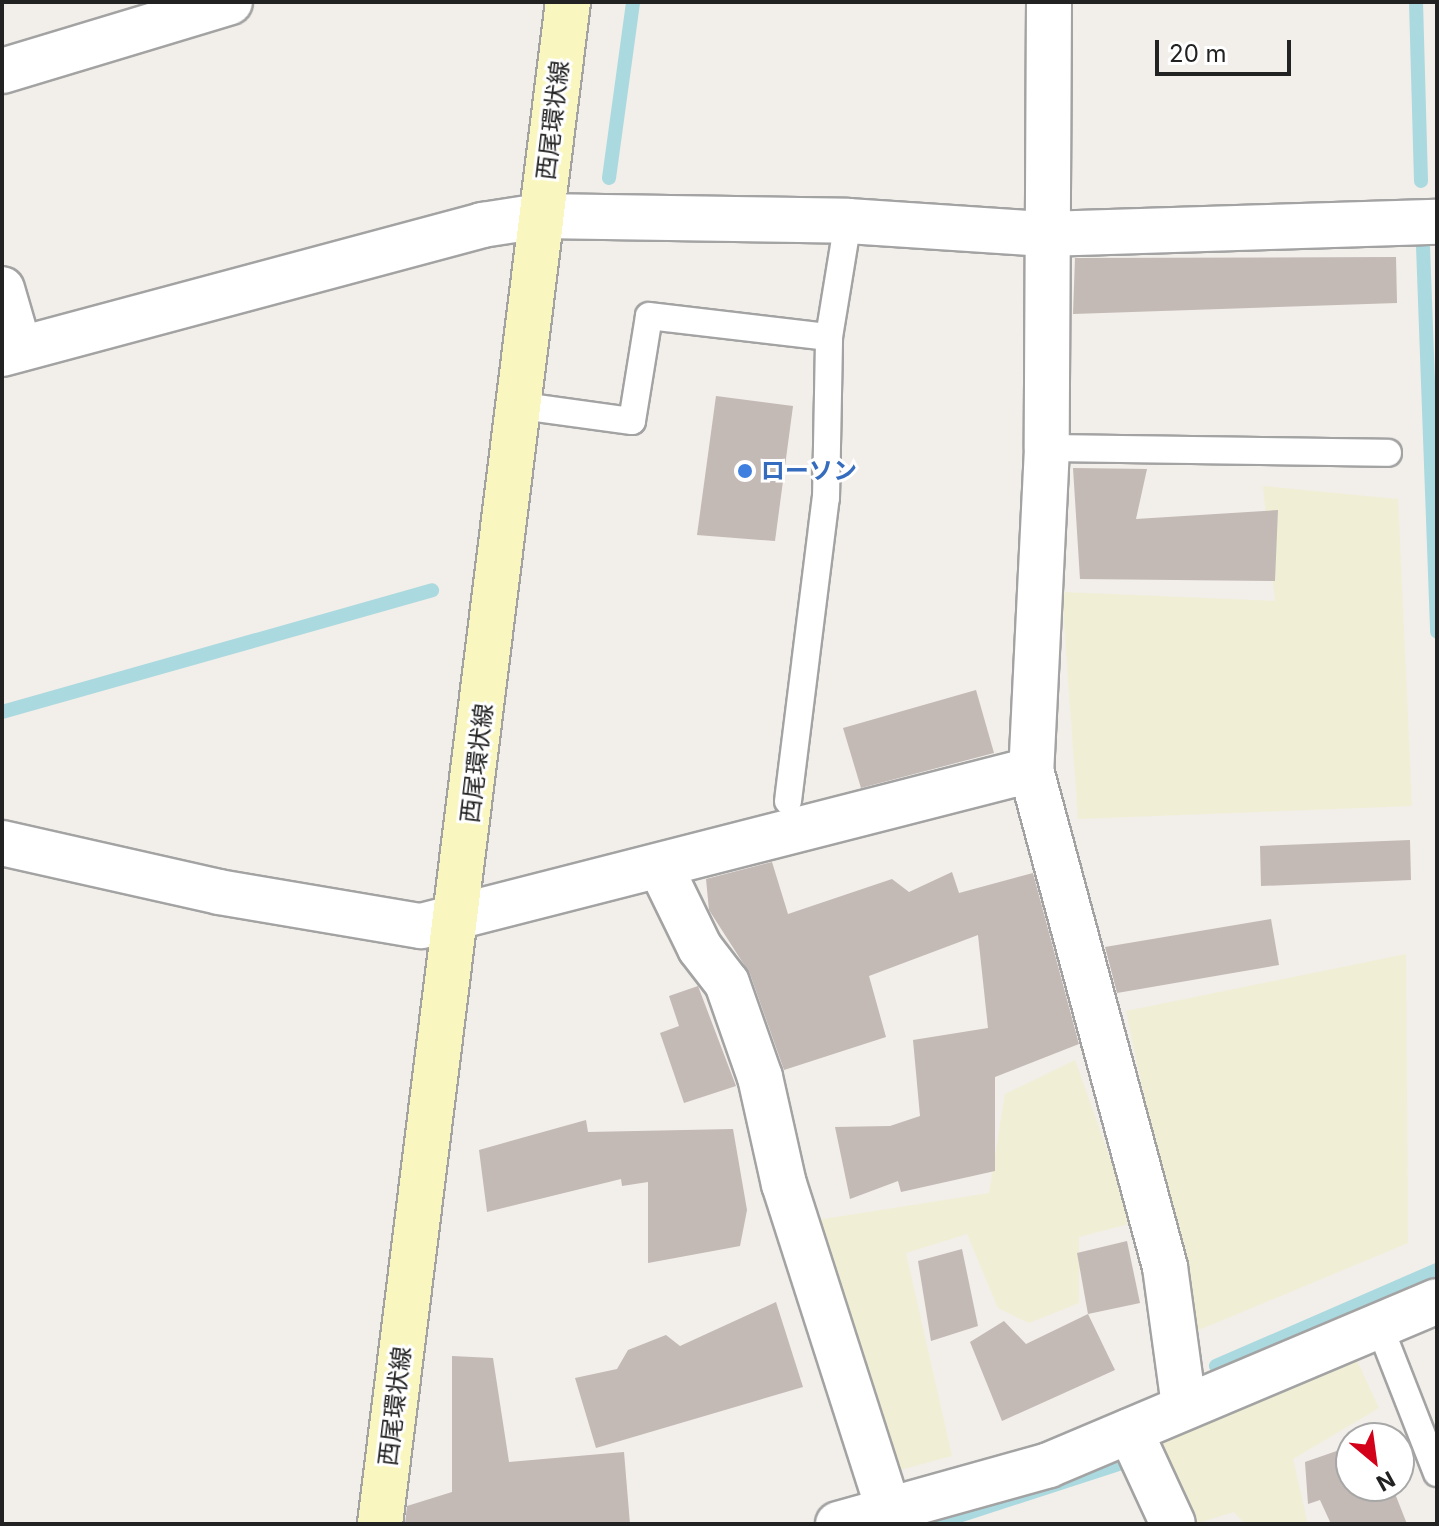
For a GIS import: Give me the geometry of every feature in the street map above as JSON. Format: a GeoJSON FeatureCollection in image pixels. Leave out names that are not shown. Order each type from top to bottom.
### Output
{"type":"FeatureCollection","features":[{"type":"Feature","properties":{"kind":"main road","name":"西尾環状線"},"geometry":{"type":"LineString","coordinates":[[380,1524],[522,406],[540,216],[568,2]]}},
{"type":"Feature","properties":{"kind":"street"},"geometry":{"type":"LineString","coordinates":[[2,71],[230,2]]}},
{"type":"Feature","properties":{"kind":"street"},"geometry":{"type":"LineString","coordinates":[[1049,2],[1045,234],[1047,448],[1031,770],[1165,1267],[1184,1406]]}},
{"type":"Feature","properties":{"kind":"street"},"geometry":{"type":"LineString","coordinates":[[2,289],[11,350],[482,225],[540,216],[848,221],[1045,234],[1437,222]]}},
{"type":"Feature","properties":{"kind":"street"},"geometry":{"type":"LineString","coordinates":[[2,843],[219,892],[421,926],[1031,770]]}},
{"type":"Feature","properties":{"kind":"street"},"geometry":{"type":"LineString","coordinates":[[660,866],[700,948],[727,983],[890,1516]]}},
{"type":"Feature","properties":{"kind":"street"},"geometry":{"type":"LineString","coordinates":[[838,1524],[890,1516],[1049,1465],[1437,1301]]}},
{"type":"Feature","properties":{"kind":"street"},"geometry":{"type":"LineString","coordinates":[[1130,1431],[1173,1524]]}},
{"type":"Feature","properties":{"kind":"lane"},"geometry":{"type":"LineString","coordinates":[[788,801],[826,498],[829,337],[848,221]]}},
{"type":"Feature","properties":{"kind":"lane"},"geometry":{"type":"LineString","coordinates":[[522,406],[632,421],[649,316],[829,337]]}},
{"type":"Feature","properties":{"kind":"lane"},"geometry":{"type":"LineString","coordinates":[[1047,448],[1388,453]]}},
{"type":"Feature","properties":{"kind":"lane"},"geometry":{"type":"LineString","coordinates":[[1379,1325],[1437,1473]]}},
{"type":"Feature","properties":{"kind":"green space"},"geometry":{"type":"Polygon","coordinates":[[[1263,486],[1398,499],[1412,806],[1078,819],[1062,592],[1275,601],[1263,486]]]}},
{"type":"Feature","properties":{"kind":"green space"},"geometry":{"type":"Polygon","coordinates":[[[1406,954],[1408,1243],[1194,1332],[1126,1011],[1406,954]]]}},
{"type":"Feature","properties":{"kind":"green space"},"geometry":{"type":"Polygon","coordinates":[[[1075,1060],[1133,1223],[1079,1237],[1079,1303],[1029,1323],[998,1308],[967,1234],[906,1253],[952,1456],[885,1474],[804,1222],[989,1193],[1005,1094],[1075,1060]]]}},
{"type":"Feature","properties":{"kind":"green space"},"geometry":{"type":"Polygon","coordinates":[[[1352,1350],[1379,1408],[1355,1422],[1335,1422],[1335,1434],[1293,1459],[1308,1524],[1245,1524],[1234,1512],[1195,1524],[1152,1435],[1352,1350]]]}},
{"type":"Feature","properties":{"kind":"building"},"geometry":{"type":"Polygon","coordinates":[[[1396,257],[1397,303],[1073,314],[1075,258],[1396,257]]]}},
{"type":"Feature","properties":{"kind":"building","name":"ローソン"},"geometry":{"type":"Polygon","coordinates":[[[716,396],[793,406],[775,541],[697,535],[716,396]]]}},
{"type":"Feature","properties":{"kind":"building"},"geometry":{"type":"Polygon","coordinates":[[[1073,468],[1147,469],[1136,519],[1278,510],[1275,581],[1080,579],[1073,468]]]}},
{"type":"Feature","properties":{"kind":"building"},"geometry":{"type":"Polygon","coordinates":[[[976,690],[994,753],[861,788],[843,728],[976,690]]]}},
{"type":"Feature","properties":{"kind":"building"},"geometry":{"type":"Polygon","coordinates":[[[1410,840],[1411,880],[1261,886],[1260,846],[1410,840]]]}},
{"type":"Feature","properties":{"kind":"building"},"geometry":{"type":"Polygon","coordinates":[[[772,862],[788,914],[892,879],[909,892],[952,872],[959,893],[1033,873],[1079,1044],[995,1077],[995,1171],[901,1192],[898,1181],[850,1199],[835,1127],[890,1126],[920,1116],[913,1040],[988,1028],[978,935],[869,976],[886,1037],[784,1070],[750,974],[709,910],[706,879],[772,862]]]}},
{"type":"Feature","properties":{"kind":"building"},"geometry":{"type":"Polygon","coordinates":[[[1271,919],[1279,965],[1117,993],[1105,947],[1271,919]]]}},
{"type":"Feature","properties":{"kind":"building"},"geometry":{"type":"Polygon","coordinates":[[[698,986],[736,1086],[684,1103],[660,1033],[679,1026],[669,996],[698,986]]]}},
{"type":"Feature","properties":{"kind":"building"},"geometry":{"type":"Polygon","coordinates":[[[586,1120],[588,1132],[733,1129],[747,1210],[740,1246],[648,1263],[648,1182],[622,1186],[621,1179],[487,1212],[479,1150],[586,1120]]]}},
{"type":"Feature","properties":{"kind":"building"},"geometry":{"type":"Polygon","coordinates":[[[1127,1241],[1140,1303],[1088,1314],[1077,1253],[1127,1241]]]}},
{"type":"Feature","properties":{"kind":"building"},"geometry":{"type":"Polygon","coordinates":[[[962,1249],[978,1326],[931,1341],[918,1261],[962,1249]]]}},
{"type":"Feature","properties":{"kind":"building"},"geometry":{"type":"Polygon","coordinates":[[[776,1302],[803,1387],[596,1448],[575,1378],[617,1369],[628,1350],[666,1335],[680,1346],[776,1302]]]}},
{"type":"Feature","properties":{"kind":"building"},"geometry":{"type":"Polygon","coordinates":[[[1088,1314],[1115,1370],[1002,1421],[970,1342],[1004,1321],[1026,1344],[1088,1314]]]}},
{"type":"Feature","properties":{"kind":"building"},"geometry":{"type":"Polygon","coordinates":[[[452,1356],[493,1358],[509,1462],[624,1452],[630,1524],[405,1524],[407,1506],[452,1492],[452,1356]]]}},
{"type":"Feature","properties":{"kind":"building"},"geometry":{"type":"Polygon","coordinates":[[[1335,1452],[1335,1502],[1398,1502],[1407,1524],[1331,1524],[1320,1500],[1308,1504],[1305,1462],[1335,1452]]]}},
{"type":"Feature","properties":{"kind":"waterway"},"geometry":{"type":"LineString","coordinates":[[609,178],[633,2]]}},
{"type":"Feature","properties":{"kind":"waterway"},"geometry":{"type":"LineString","coordinates":[[1416,2],[1421,181]]}},
{"type":"Feature","properties":{"kind":"waterway"},"geometry":{"type":"LineString","coordinates":[[1423,246],[1437,632]]}},
{"type":"Feature","properties":{"kind":"waterway"},"geometry":{"type":"LineString","coordinates":[[2,712],[432,590]]}},
{"type":"Feature","properties":{"kind":"waterway"},"geometry":{"type":"LineString","coordinates":[[1216,1366],[1437,1270]]}},
{"type":"Feature","properties":{"kind":"waterway"},"geometry":{"type":"LineString","coordinates":[[934,1524],[1134,1459]]}},
{"type":"Feature","properties":{"kind":"place","name":"ローソン"},"geometry":{"type":"Point","coordinates":[745,471]}}]}
